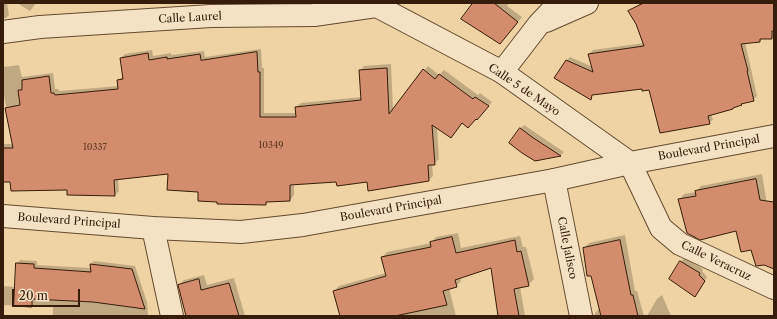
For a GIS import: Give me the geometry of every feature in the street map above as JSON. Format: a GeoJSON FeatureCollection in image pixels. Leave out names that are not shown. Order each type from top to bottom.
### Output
{"type":"FeatureCollection","features":[{"type":"Feature","properties":{"kind":"street"},"geometry":{"type":"LineString","coordinates":[[502,72],[539,24],[559,3]]}},
{"type":"Feature","properties":{"kind":"street"},"geometry":{"type":"LineString","coordinates":[[539,24],[587,3]]}},
{"type":"Feature","properties":{"kind":"street","name":"Calle Laurel"},"geometry":{"type":"LineString","coordinates":[[3,32],[40,27],[203,17],[314,15],[373,5]]}},
{"type":"Feature","properties":{"kind":"street","name":"Calle 5 de Mayo"},"geometry":{"type":"LineString","coordinates":[[373,5],[502,72],[630,163]]}},
{"type":"Feature","properties":{"kind":"street","name":"Boulevard Principal"},"geometry":{"type":"LineString","coordinates":[[3,216],[153,228],[241,232],[303,225],[554,180],[630,163],[774,136]]}},
{"type":"Feature","properties":{"kind":"street","name":"Calle Veracruz"},"geometry":{"type":"LineString","coordinates":[[630,163],[661,228],[680,244],[774,288]]}},
{"type":"Feature","properties":{"kind":"street","name":"Calle Jalisco"},"geometry":{"type":"LineString","coordinates":[[554,180],[581,316]]}},
{"type":"Feature","properties":{"kind":"street"},"geometry":{"type":"LineString","coordinates":[[153,228],[172,316]]}},
{"type":"Feature","properties":{"kind":"building"},"geometry":{"type":"Polygon","coordinates":[[[473,3],[494,3],[518,22],[500,44],[461,19],[473,3]]]}},
{"type":"Feature","properties":{"kind":"building"},"geometry":{"type":"Polygon","coordinates":[[[644,3],[774,3],[774,31],[772,31],[772,39],[760,39],[760,42],[741,44],[754,101],[708,116],[710,124],[660,133],[649,90],[642,91],[642,89],[592,95],[591,100],[554,78],[566,60],[593,72],[588,54],[644,46],[636,24],[628,11],[644,3]]]}},
{"type":"Feature","properties":{"kind":"building"},"geometry":{"type":"Polygon","coordinates":[[[257,52],[258,72],[260,72],[260,117],[296,117],[295,107],[361,100],[359,70],[387,68],[389,114],[423,69],[435,79],[439,74],[473,99],[475,97],[489,106],[468,128],[462,123],[451,138],[432,125],[435,165],[428,165],[429,181],[368,191],[367,182],[337,186],[336,182],[290,185],[290,201],[266,202],[266,205],[217,204],[217,202],[198,201],[198,192],[167,190],[168,174],[114,180],[115,196],[67,195],[67,190],[11,191],[10,182],[3,182],[3,148],[13,148],[5,108],[20,105],[18,90],[22,90],[22,80],[49,76],[51,93],[54,93],[55,95],[118,89],[117,80],[123,79],[120,58],[148,53],[149,60],[200,54],[201,60],[257,52]]]}},
{"type":"Feature","properties":{"kind":"building"},"geometry":{"type":"Polygon","coordinates":[[[520,128],[561,156],[535,161],[522,153],[509,143],[520,128]]]}},
{"type":"Feature","properties":{"kind":"building"},"geometry":{"type":"Polygon","coordinates":[[[756,179],[760,200],[774,202],[774,269],[764,265],[756,266],[751,250],[741,252],[736,231],[700,240],[687,233],[678,199],[696,196],[695,191],[756,179]]]}},
{"type":"Feature","properties":{"kind":"building"},"geometry":{"type":"Polygon","coordinates":[[[452,237],[456,253],[515,240],[517,252],[521,251],[529,286],[514,289],[519,316],[498,316],[491,268],[455,280],[457,287],[443,291],[447,305],[395,316],[340,316],[333,291],[386,276],[381,257],[431,247],[430,242],[452,237]]]}},
{"type":"Feature","properties":{"kind":"building"},"geometry":{"type":"Polygon","coordinates":[[[620,240],[631,295],[633,295],[638,316],[601,316],[591,276],[587,276],[583,248],[620,240]]]}},
{"type":"Feature","properties":{"kind":"building"},"geometry":{"type":"Polygon","coordinates":[[[680,261],[700,273],[699,275],[705,281],[695,297],[669,279],[680,261]]]}},
{"type":"Feature","properties":{"kind":"building"},"geometry":{"type":"Polygon","coordinates":[[[16,263],[34,264],[34,268],[91,272],[90,264],[132,269],[145,309],[93,302],[32,299],[32,307],[14,306],[16,263]]]}},
{"type":"Feature","properties":{"kind":"building"},"geometry":{"type":"Polygon","coordinates":[[[199,279],[201,290],[229,283],[239,316],[186,316],[178,285],[199,279]]]}}]}
